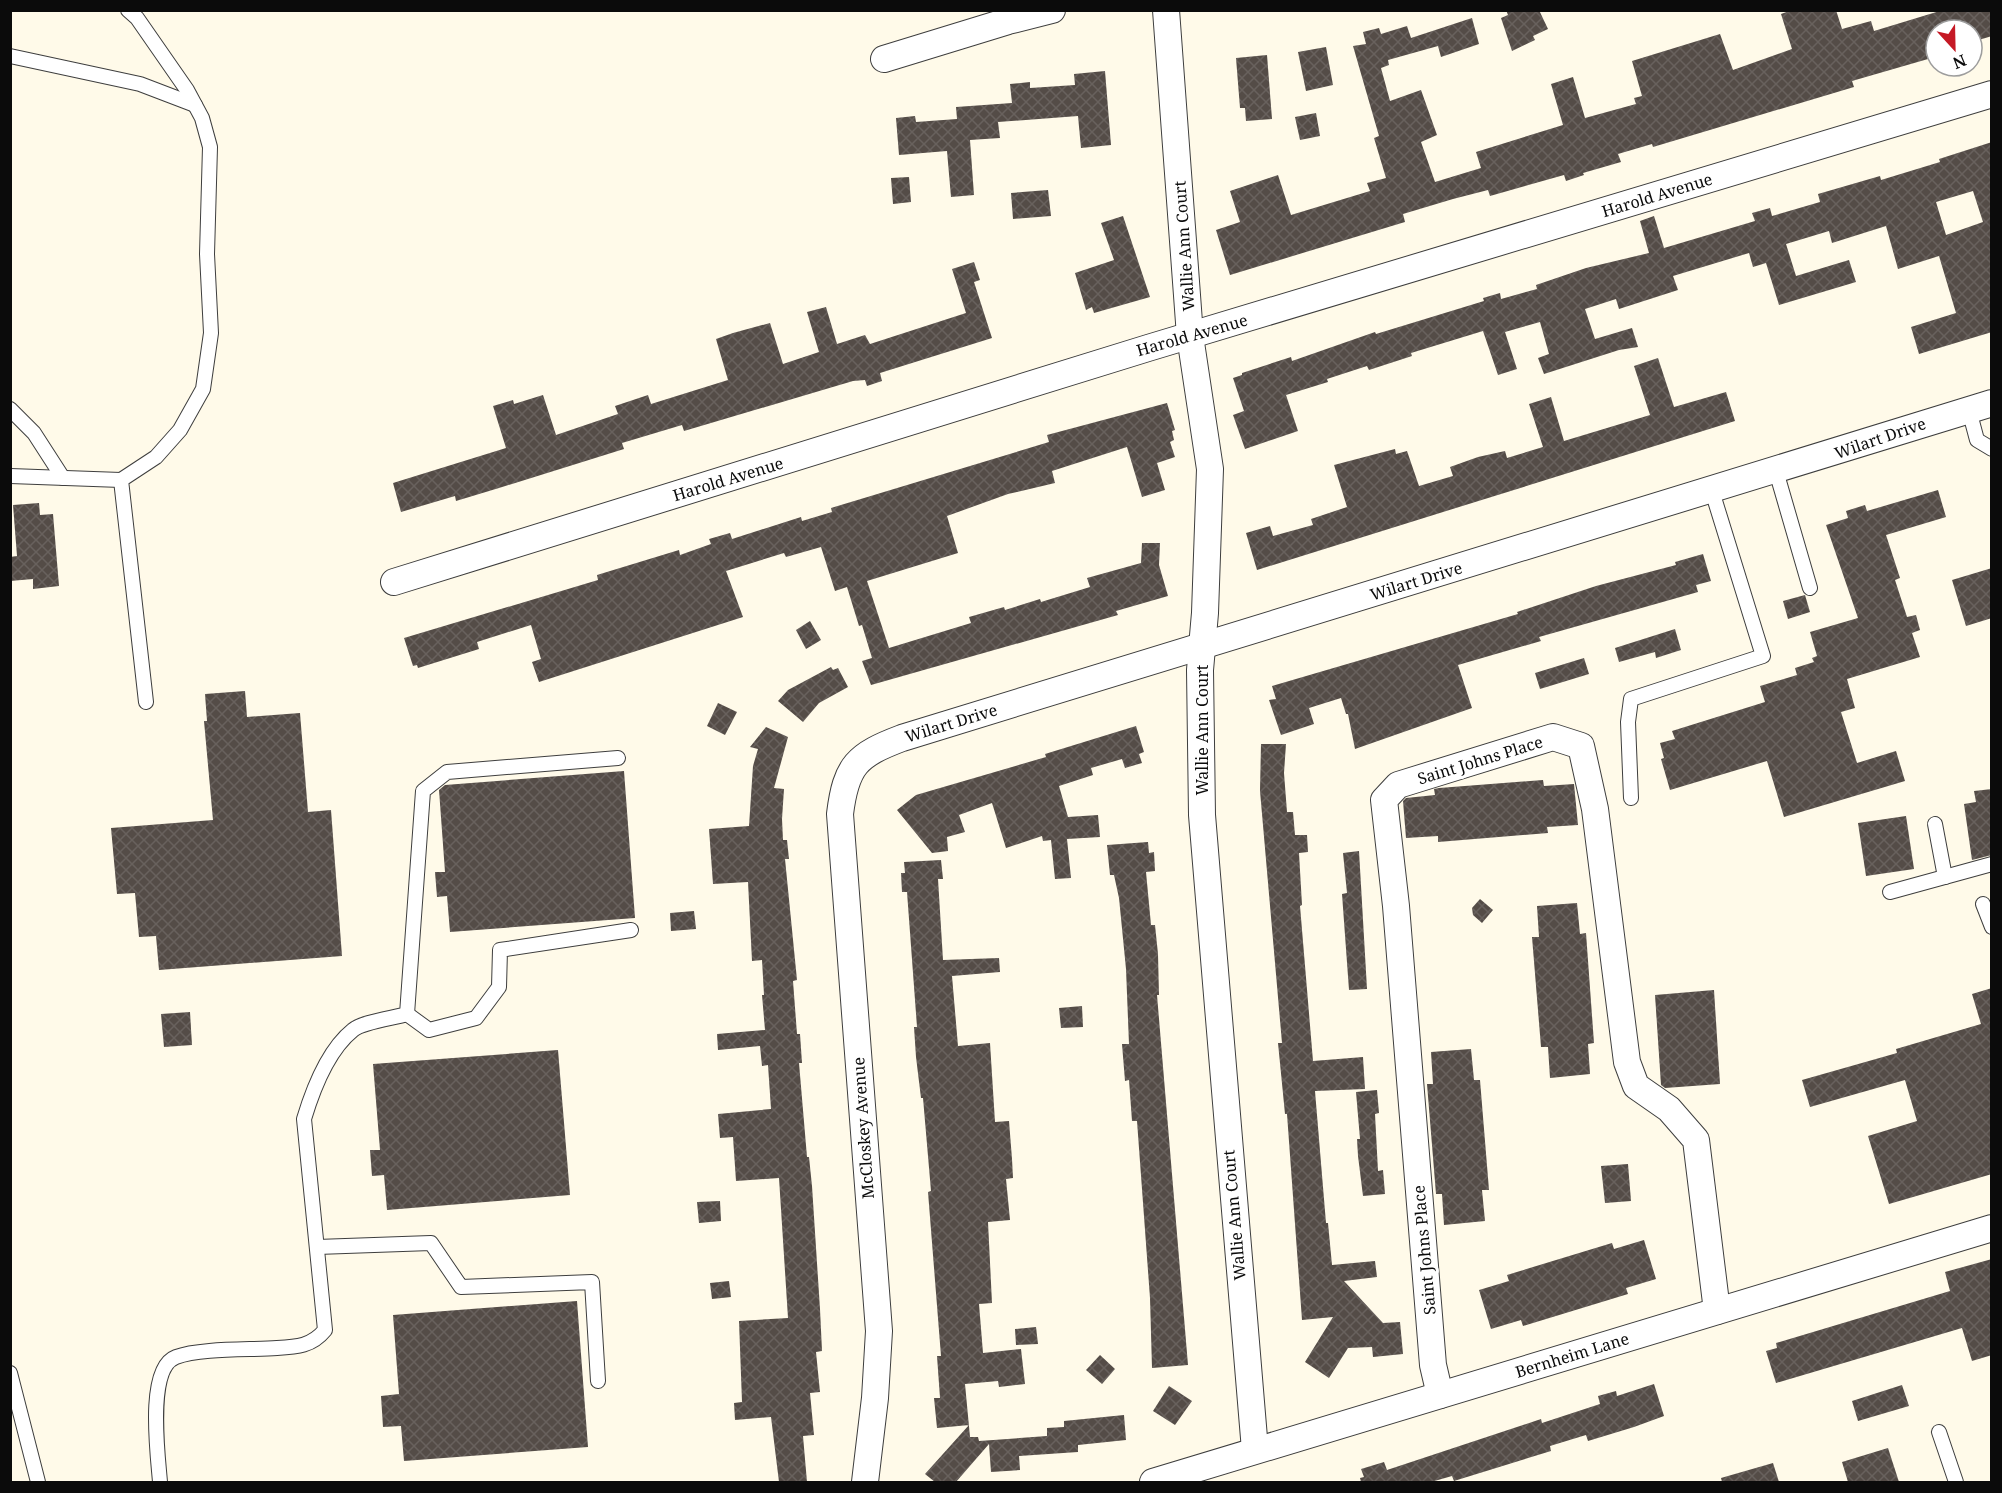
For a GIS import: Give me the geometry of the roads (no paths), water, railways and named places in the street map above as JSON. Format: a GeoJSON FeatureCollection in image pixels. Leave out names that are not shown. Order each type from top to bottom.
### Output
{"type":"FeatureCollection","features":[{"type":"Feature","properties":{"kind":"street"},"geometry":{"type":"LineString","coordinates":[[884,59],[1052,10]]}},
{"type":"Feature","properties":{"kind":"street","name":"Wallie Ann Court"},"geometry":{"type":"LineString","coordinates":[[1166,10],[1190,336],[1210,470],[1202,646],[1202,815],[1255,1450]]}},
{"type":"Feature","properties":{"kind":"street","name":"Harold Avenue"},"geometry":{"type":"LineString","coordinates":[[394,582],[1190,336],[1992,94]]}},
{"type":"Feature","properties":{"kind":"street","name":"Wilart Drive"},"geometry":{"type":"LineString","coordinates":[[849,774],[858,762],[875,748],[902,738],[1980,407]]}},
{"type":"Feature","properties":{"kind":"street","name":"Saint Johns Place"},"geometry":{"type":"LineString","coordinates":[[1440,1395],[1433,1365],[1396,906],[1384,800],[1398,785],[1553,737],[1581,746],[1595,809],[1627,1062],[1636,1086],[1669,1109],[1696,1140],[1718,1311]]}},
{"type":"Feature","properties":{"kind":"street","name":"McCloskey Avenue"},"geometry":{"type":"LineString","coordinates":[[849,774],[843,786],[840,814],[879,1331],[875,1398],[865,1482]]}},
{"type":"Feature","properties":{"kind":"street","name":"Bernheim Lane"},"geometry":{"type":"LineString","coordinates":[[1153,1482],[1992,1228]]}},
{"type":"Feature","properties":{"kind":"lane"},"geometry":{"type":"LineString","coordinates":[[10,476],[121,480],[156,457],[168,444],[180,430],[203,389],[211,333],[207,254],[210,147],[202,118],[195,105],[143,26],[128,10]]}},
{"type":"Feature","properties":{"kind":"lane"},"geometry":{"type":"LineString","coordinates":[[10,56],[140,84],[195,105]]}},
{"type":"Feature","properties":{"kind":"lane"},"geometry":{"type":"LineString","coordinates":[[1980,407],[1977,440],[1992,449]]}},
{"type":"Feature","properties":{"kind":"lane"},"geometry":{"type":"LineString","coordinates":[[10,409],[34,433],[63,478]]}},
{"type":"Feature","properties":{"kind":"lane"},"geometry":{"type":"LineString","coordinates":[[1776,471],[1810,588]]}},
{"type":"Feature","properties":{"kind":"lane"},"geometry":{"type":"LineString","coordinates":[[121,480],[146,702]]}},
{"type":"Feature","properties":{"kind":"lane"},"geometry":{"type":"LineString","coordinates":[[1631,798],[1628,722],[1631,699],[1763,656],[1712,491]]}},
{"type":"Feature","properties":{"kind":"lane"},"geometry":{"type":"LineString","coordinates":[[407,1014],[423,791],[447,772],[618,758]]}},
{"type":"Feature","properties":{"kind":"lane"},"geometry":{"type":"LineString","coordinates":[[1935,824],[1945,877]]}},
{"type":"Feature","properties":{"kind":"lane"},"geometry":{"type":"LineString","coordinates":[[1890,892],[1992,864]]}},
{"type":"Feature","properties":{"kind":"lane"},"geometry":{"type":"LineString","coordinates":[[1983,903],[1992,927]]}},
{"type":"Feature","properties":{"kind":"lane"},"geometry":{"type":"LineString","coordinates":[[407,1014],[429,1030],[476,1018],[500,987],[500,950],[631,930]]}},
{"type":"Feature","properties":{"kind":"lane"},"geometry":{"type":"LineString","coordinates":[[160,1482],[156,1422],[162,1370],[174,1357],[194,1353],[299,1347],[316,1341],[325,1330],[304,1119],[311,1096],[333,1054],[354,1028],[407,1014]]}},
{"type":"Feature","properties":{"kind":"lane"},"geometry":{"type":"LineString","coordinates":[[317,1247],[431,1243],[461,1287],[592,1282],[598,1381]]}},
{"type":"Feature","properties":{"kind":"lane"},"geometry":{"type":"LineString","coordinates":[[10,1373],[38,1482]]}},
{"type":"Feature","properties":{"kind":"lane"},"geometry":{"type":"LineString","coordinates":[[1939,1432],[1956,1482]]}}]}
